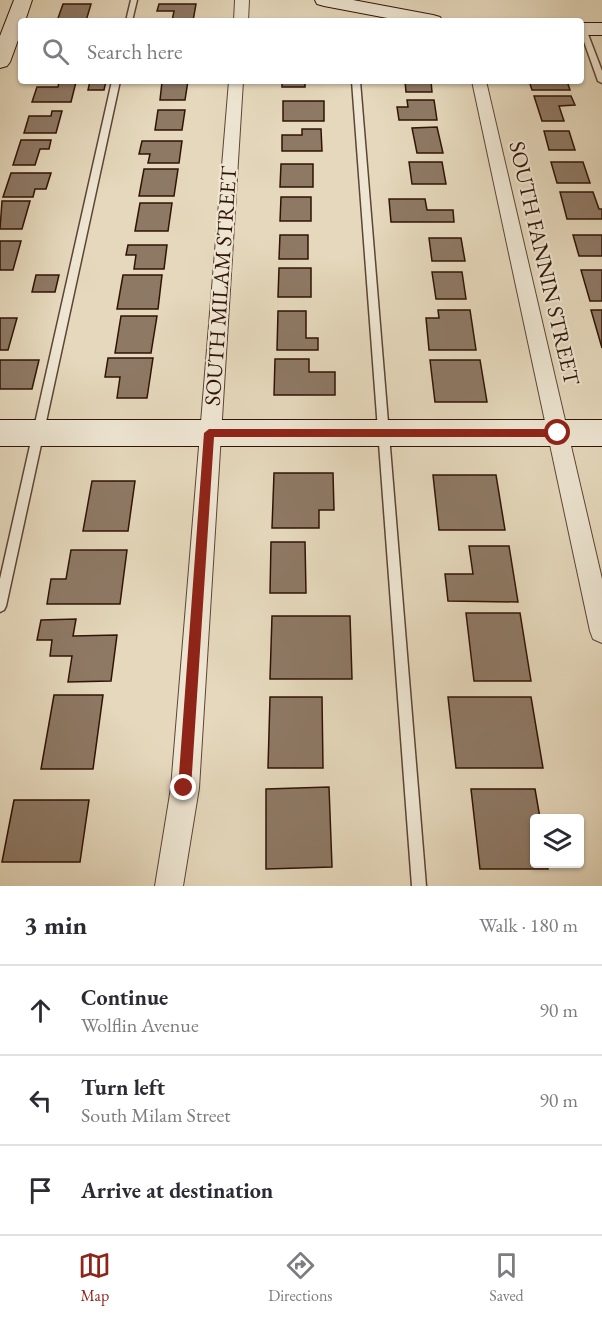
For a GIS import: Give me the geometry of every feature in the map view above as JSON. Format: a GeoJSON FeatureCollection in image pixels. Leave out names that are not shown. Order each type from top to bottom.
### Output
{"type":"FeatureCollection","features":[{"type":"Feature","properties":{"kind":"main road"},"geometry":{"type":"LineString","coordinates":[[0,62],[23,0]]}},
{"type":"Feature","properties":{"kind":"main road"},"geometry":{"type":"LineString","coordinates":[[324,0],[417,18]]}},
{"type":"Feature","properties":{"kind":"main road"},"geometry":{"type":"LineString","coordinates":[[0,434],[602,433]]}},
{"type":"Feature","properties":{"kind":"street"},"geometry":{"type":"LineString","coordinates":[[241,18],[242,0]]}},
{"type":"Feature","properties":{"kind":"street","name":"SOUTH MILAM STREET"},"geometry":{"type":"LineString","coordinates":[[169,886],[184,788],[236,84]]}},
{"type":"Feature","properties":{"kind":"street","name":"SOUTH FANNIN STREET"},"geometry":{"type":"LineString","coordinates":[[480,84],[602,631]]}},
{"type":"Feature","properties":{"kind":"lane"},"geometry":{"type":"LineString","coordinates":[[130,18],[134,0]]}},
{"type":"Feature","properties":{"kind":"lane"},"geometry":{"type":"LineString","coordinates":[[589,29],[602,81]]}},
{"type":"Feature","properties":{"kind":"lane"},"geometry":{"type":"LineString","coordinates":[[0,606],[115,84]]}},
{"type":"Feature","properties":{"kind":"lane"},"geometry":{"type":"LineString","coordinates":[[356,84],[419,886]]}},
{"type":"Feature","properties":{"kind":"building"},"geometry":{"type":"Polygon","coordinates":[[[63,4],[91,4],[87,18],[58,18],[63,4]]]}},
{"type":"Feature","properties":{"kind":"building"},"geometry":{"type":"Polygon","coordinates":[[[159,4],[196,4],[194,18],[173,18],[174,11],[157,11],[159,4]]]}},
{"type":"Feature","properties":{"kind":"building"},"geometry":{"type":"Polygon","coordinates":[[[59,84],[76,84],[71,102],[32,102],[37,87],[58,87],[59,84]]]}},
{"type":"Feature","properties":{"kind":"building"},"geometry":{"type":"Polygon","coordinates":[[[89,84],[105,84],[104,90],[88,90],[89,84]]]}},
{"type":"Feature","properties":{"kind":"building"},"geometry":{"type":"Polygon","coordinates":[[[162,84],[188,84],[185,100],[160,100],[162,84]]]}},
{"type":"Feature","properties":{"kind":"building"},"geometry":{"type":"Polygon","coordinates":[[[282,84],[305,84],[305,87],[282,87],[282,84]]]}},
{"type":"Feature","properties":{"kind":"building"},"geometry":{"type":"Polygon","coordinates":[[[405,84],[431,84],[432,92],[406,92],[405,84]]]}},
{"type":"Feature","properties":{"kind":"building"},"geometry":{"type":"Polygon","coordinates":[[[530,84],[568,84],[570,90],[532,90],[530,84]]]}},
{"type":"Feature","properties":{"kind":"building"},"geometry":{"type":"Polygon","coordinates":[[[534,96],[571,96],[575,105],[559,106],[564,121],[542,121],[534,96]]]}},
{"type":"Feature","properties":{"kind":"building"},"geometry":{"type":"Polygon","coordinates":[[[407,100],[434,100],[437,120],[399,120],[397,107],[408,107],[407,100]]]}},
{"type":"Feature","properties":{"kind":"building"},"geometry":{"type":"Polygon","coordinates":[[[283,101],[324,101],[324,121],[283,121],[283,101]]]}},
{"type":"Feature","properties":{"kind":"building"},"geometry":{"type":"Polygon","coordinates":[[[158,110],[185,110],[182,130],[155,130],[158,110]]]}},
{"type":"Feature","properties":{"kind":"building"},"geometry":{"type":"Polygon","coordinates":[[[52,111],[62,111],[56,133],[24,133],[29,116],[51,116],[52,111]]]}},
{"type":"Feature","properties":{"kind":"building"},"geometry":{"type":"Polygon","coordinates":[[[437,127],[443,153],[417,153],[412,128],[437,127]]]}},
{"type":"Feature","properties":{"kind":"building"},"geometry":{"type":"Polygon","coordinates":[[[302,129],[321,129],[322,151],[282,151],[282,135],[302,135],[302,129]]]}},
{"type":"Feature","properties":{"kind":"building"},"geometry":{"type":"Polygon","coordinates":[[[544,131],[569,131],[575,150],[549,150],[544,131]]]}},
{"type":"Feature","properties":{"kind":"building"},"geometry":{"type":"Polygon","coordinates":[[[21,140],[51,140],[49,149],[40,149],[35,165],[13,165],[21,140]]]}},
{"type":"Feature","properties":{"kind":"building"},"geometry":{"type":"Polygon","coordinates":[[[142,141],[182,141],[179,163],[148,163],[150,154],[139,154],[142,141]]]}},
{"type":"Feature","properties":{"kind":"building"},"geometry":{"type":"Polygon","coordinates":[[[409,162],[442,162],[446,184],[412,184],[409,162]]]}},
{"type":"Feature","properties":{"kind":"building"},"geometry":{"type":"Polygon","coordinates":[[[551,162],[583,162],[590,183],[557,183],[551,162]]]}},
{"type":"Feature","properties":{"kind":"building"},"geometry":{"type":"Polygon","coordinates":[[[281,164],[313,164],[313,187],[280,187],[281,164]]]}},
{"type":"Feature","properties":{"kind":"building"},"geometry":{"type":"Polygon","coordinates":[[[144,169],[178,169],[174,196],[139,196],[144,169]]]}},
{"type":"Feature","properties":{"kind":"building"},"geometry":{"type":"Polygon","coordinates":[[[11,173],[51,173],[46,189],[35,189],[33,197],[3,197],[11,173]]]}},
{"type":"Feature","properties":{"kind":"building"},"geometry":{"type":"Polygon","coordinates":[[[560,192],[593,192],[599,209],[602,209],[602,219],[567,219],[560,192]]]}},
{"type":"Feature","properties":{"kind":"building"},"geometry":{"type":"Polygon","coordinates":[[[281,197],[311,197],[311,221],[280,221],[281,197]]]}},
{"type":"Feature","properties":{"kind":"building"},"geometry":{"type":"Polygon","coordinates":[[[389,199],[425,199],[427,210],[453,210],[454,222],[391,222],[389,199]]]}},
{"type":"Feature","properties":{"kind":"building"},"geometry":{"type":"Polygon","coordinates":[[[2,201],[30,201],[22,229],[0,229],[2,201]]]}},
{"type":"Feature","properties":{"kind":"building"},"geometry":{"type":"Polygon","coordinates":[[[140,203],[172,203],[168,231],[135,231],[140,203]]]}},
{"type":"Feature","properties":{"kind":"building"},"geometry":{"type":"Polygon","coordinates":[[[280,235],[308,235],[308,259],[279,259],[280,235]]]}},
{"type":"Feature","properties":{"kind":"building"},"geometry":{"type":"Polygon","coordinates":[[[573,235],[602,235],[602,256],[579,256],[573,235]]]}},
{"type":"Feature","properties":{"kind":"building"},"geometry":{"type":"Polygon","coordinates":[[[429,238],[461,238],[465,261],[432,261],[429,238]]]}},
{"type":"Feature","properties":{"kind":"building"},"geometry":{"type":"Polygon","coordinates":[[[0,241],[21,241],[13,270],[0,270],[0,241]]]}},
{"type":"Feature","properties":{"kind":"building"},"geometry":{"type":"Polygon","coordinates":[[[128,245],[167,245],[164,269],[134,269],[136,255],[126,255],[128,245]]]}},
{"type":"Feature","properties":{"kind":"building"},"geometry":{"type":"Polygon","coordinates":[[[279,268],[311,268],[311,297],[278,297],[279,268]]]}},
{"type":"Feature","properties":{"kind":"building"},"geometry":{"type":"Polygon","coordinates":[[[581,270],[602,270],[602,301],[590,301],[581,270]]]}},
{"type":"Feature","properties":{"kind":"building"},"geometry":{"type":"Polygon","coordinates":[[[432,272],[462,272],[466,299],[436,299],[432,272]]]}},
{"type":"Feature","properties":{"kind":"building"},"geometry":{"type":"Polygon","coordinates":[[[36,275],[59,275],[55,292],[32,292],[36,275]]]}},
{"type":"Feature","properties":{"kind":"building"},"geometry":{"type":"Polygon","coordinates":[[[123,275],[162,275],[158,309],[117,309],[123,275]]]}},
{"type":"Feature","properties":{"kind":"building"},"geometry":{"type":"Polygon","coordinates":[[[438,310],[470,310],[476,350],[429,350],[426,318],[439,318],[438,310]]]}},
{"type":"Feature","properties":{"kind":"building"},"geometry":{"type":"Polygon","coordinates":[[[591,310],[602,310],[602,348],[591,310]]]}},
{"type":"Feature","properties":{"kind":"building"},"geometry":{"type":"Polygon","coordinates":[[[278,311],[306,311],[306,338],[318,338],[318,350],[277,350],[278,311]]]}},
{"type":"Feature","properties":{"kind":"building"},"geometry":{"type":"Polygon","coordinates":[[[121,316],[157,316],[151,353],[115,353],[121,316]]]}},
{"type":"Feature","properties":{"kind":"building"},"geometry":{"type":"Polygon","coordinates":[[[0,318],[17,318],[8,350],[0,350],[0,318]]]}},
{"type":"Feature","properties":{"kind":"building"},"geometry":{"type":"Polygon","coordinates":[[[108,358],[153,358],[147,398],[117,398],[120,377],[105,377],[108,358]]]}},
{"type":"Feature","properties":{"kind":"building"},"geometry":{"type":"Polygon","coordinates":[[[275,359],[309,359],[309,372],[335,372],[335,395],[274,395],[275,359]]]}},
{"type":"Feature","properties":{"kind":"building"},"geometry":{"type":"Polygon","coordinates":[[[0,360],[39,360],[32,389],[0,389],[0,360]]]}},
{"type":"Feature","properties":{"kind":"building"},"geometry":{"type":"Polygon","coordinates":[[[430,360],[480,360],[487,402],[435,402],[430,360]]]}},
{"type":"Feature","properties":{"kind":"building"},"geometry":{"type":"Polygon","coordinates":[[[274,473],[333,473],[334,510],[319,510],[319,528],[272,528],[274,473]]]}},
{"type":"Feature","properties":{"kind":"building"},"geometry":{"type":"Polygon","coordinates":[[[433,475],[496,475],[505,530],[439,530],[433,475]]]}},
{"type":"Feature","properties":{"kind":"building"},"geometry":{"type":"Polygon","coordinates":[[[92,481],[135,481],[128,531],[83,531],[92,481]]]}},
{"type":"Feature","properties":{"kind":"building"},"geometry":{"type":"Polygon","coordinates":[[[271,542],[305,542],[306,593],[270,593],[271,542]]]}},
{"type":"Feature","properties":{"kind":"building"},"geometry":{"type":"Polygon","coordinates":[[[469,546],[509,546],[518,602],[448,601],[445,574],[473,574],[469,546]]]}},
{"type":"Feature","properties":{"kind":"building"},"geometry":{"type":"Polygon","coordinates":[[[71,550],[127,550],[120,604],[47,604],[51,579],[66,579],[71,550]]]}},
{"type":"Feature","properties":{"kind":"building"},"geometry":{"type":"Polygon","coordinates":[[[466,613],[520,613],[531,681],[474,681],[466,613]]]}},
{"type":"Feature","properties":{"kind":"building"},"geometry":{"type":"Polygon","coordinates":[[[272,616],[350,616],[352,679],[270,679],[272,616]]]}},
{"type":"Feature","properties":{"kind":"building"},"geometry":{"type":"Polygon","coordinates":[[[76,619],[73,636],[117,635],[111,681],[68,682],[72,656],[50,656],[52,640],[37,640],[41,620],[76,619]]]}},
{"type":"Feature","properties":{"kind":"building"},"geometry":{"type":"Polygon","coordinates":[[[54,695],[103,695],[93,769],[41,769],[54,695]]]}},
{"type":"Feature","properties":{"kind":"building"},"geometry":{"type":"Polygon","coordinates":[[[270,697],[322,697],[323,768],[268,768],[270,697]]]}},
{"type":"Feature","properties":{"kind":"building"},"geometry":{"type":"Polygon","coordinates":[[[448,697],[531,697],[543,768],[456,768],[448,697]]]}},
{"type":"Feature","properties":{"kind":"building"},"geometry":{"type":"Polygon","coordinates":[[[329,787],[332,867],[266,869],[266,789],[329,787]]]}},
{"type":"Feature","properties":{"kind":"building"},"geometry":{"type":"Polygon","coordinates":[[[471,789],[535,789],[539,814],[530,814],[530,868],[548,869],[480,869],[471,789]]]}},
{"type":"Feature","properties":{"kind":"building"},"geometry":{"type":"Polygon","coordinates":[[[14,800],[89,800],[80,862],[2,862],[14,800]]]}},
{"type":"Feature","properties":{"kind":"route"},"geometry":{"type":"LineString","coordinates":[[184,788],[209,433],[558,433]]}}]}
